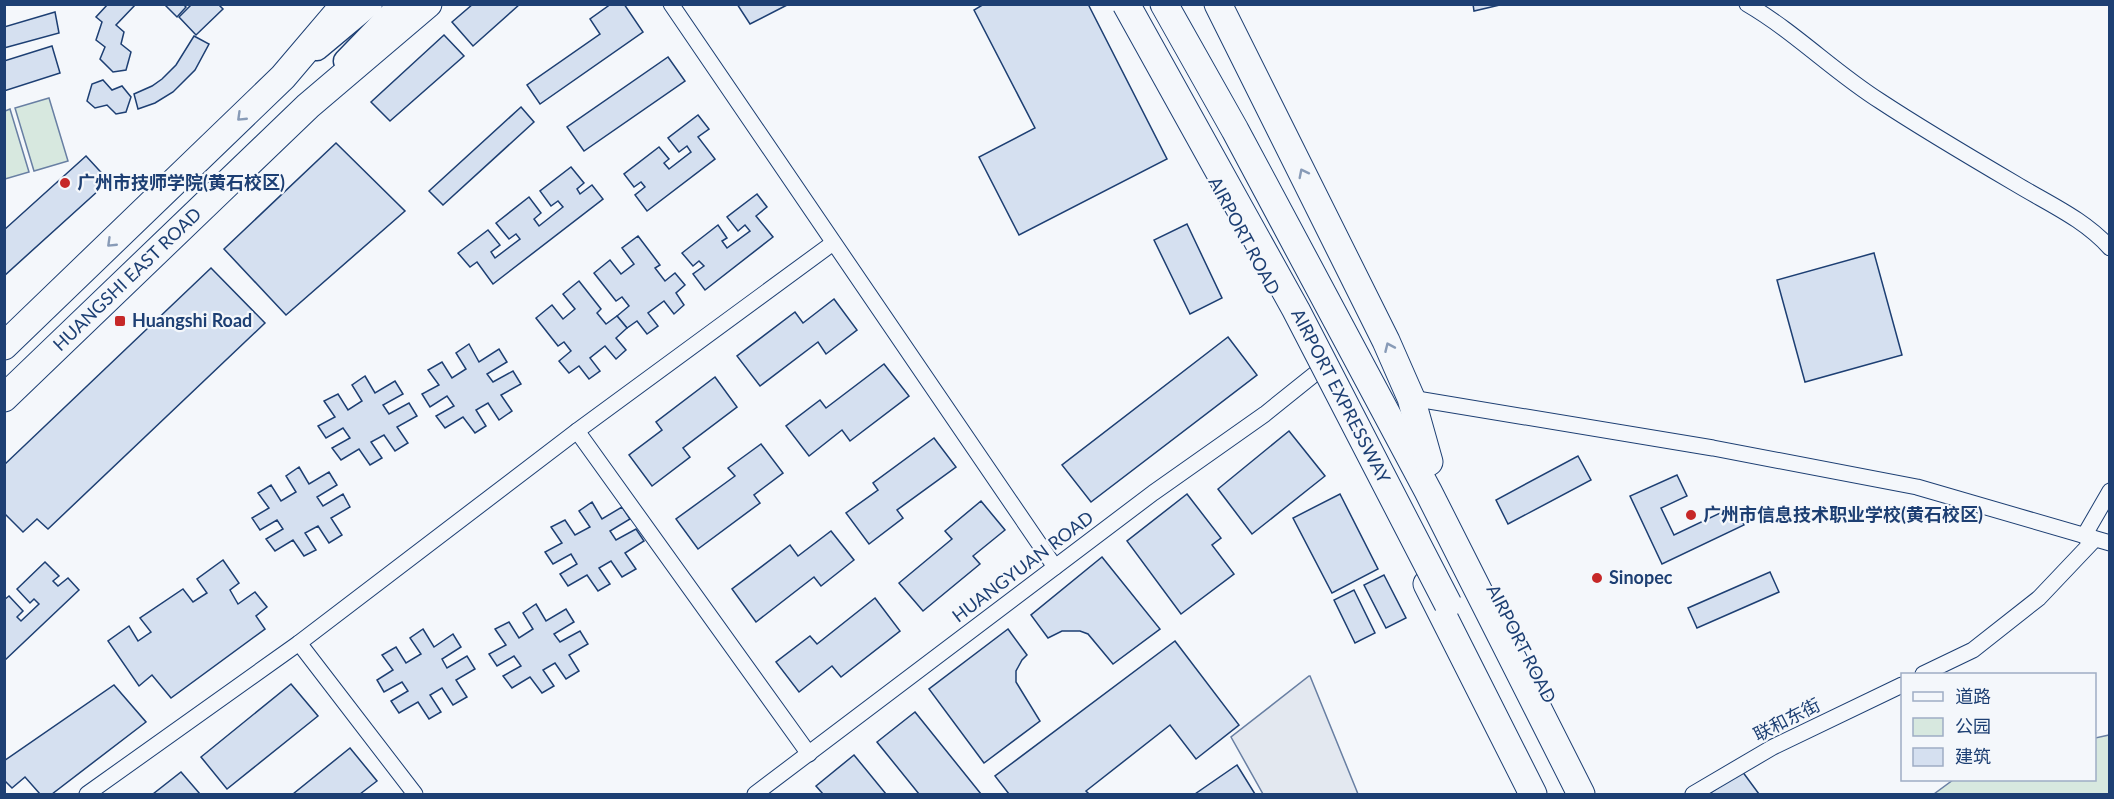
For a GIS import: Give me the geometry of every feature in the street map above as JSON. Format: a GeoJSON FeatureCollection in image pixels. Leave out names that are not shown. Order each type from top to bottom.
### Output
{"type":"FeatureCollection","features":[{"type":"Feature","properties":{"kind":"highway"},"geometry":{"type":"LineString","coordinates":[[4,346],[283,77],[345,4]]}},
{"type":"Feature","properties":{"kind":"highway"},"geometry":{"type":"LineString","coordinates":[[308,106],[429,4]]}},
{"type":"Feature","properties":{"kind":"highway","name":"AIRPORT ROAD"},"geometry":{"type":"LineString","coordinates":[[1125,4],[1383,499],[1533,795]]}},
{"type":"Feature","properties":{"kind":"highway","name":"AIRPORT EXPRESSWAY"},"geometry":{"type":"LineString","coordinates":[[1125,4],[1296,310],[1545,795]]}},
{"type":"Feature","properties":{"kind":"highway","name":"AIRPORT ROAD"},"geometry":{"type":"LineString","coordinates":[[1155,4],[1429,462],[1595,795]]}},
{"type":"Feature","properties":{"kind":"highway","name":"AIRPORT EXPRESSWAY"},"geometry":{"type":"LineString","coordinates":[[1164,4],[1428,491],[1581,795]]}},
{"type":"Feature","properties":{"kind":"highway","name":"AIRPORT ROAD"},"geometry":{"type":"LineString","coordinates":[[1184,4],[1256,174],[1360,406],[1372,441],[1383,499]]}},
{"type":"Feature","properties":{"kind":"highway","name":"AIRPORT ROAD"},"geometry":{"type":"LineString","coordinates":[[1218,4],[1386,340],[1412,398],[1429,462]]}},
{"type":"Feature","properties":{"kind":"highway","name":"HUANGSHI EAST ROAD"},"geometry":{"type":"LineString","coordinates":[[4,398],[308,106]]}},
{"type":"Feature","properties":{"kind":"main road"},"geometry":{"type":"LineString","coordinates":[[283,77],[371,4]]}},
{"type":"Feature","properties":{"kind":"main road","name":"HUANGSHI EAST ROAD"},"geometry":{"type":"LineString","coordinates":[[308,106],[350,56],[400,4]]}},
{"type":"Feature","properties":{"kind":"street"},"geometry":{"type":"LineString","coordinates":[[671,4],[1055,567]]}},
{"type":"Feature","properties":{"kind":"street"},"geometry":{"type":"LineString","coordinates":[[1748,4],[1877,100],[2069,214],[2109,248]]}},
{"type":"Feature","properties":{"kind":"street"},"geometry":{"type":"LineString","coordinates":[[87,795],[299,643],[577,431],[833,243]]}},
{"type":"Feature","properties":{"kind":"street","name":"HUANGYUAN ROAD"},"geometry":{"type":"LineString","coordinates":[[754,795],[1153,493],[1265,414],[1316,373]]}},
{"type":"Feature","properties":{"kind":"street"},"geometry":{"type":"LineString","coordinates":[[1412,398],[1713,448],[1917,488],[2096,539]]}},
{"type":"Feature","properties":{"kind":"street"},"geometry":{"type":"LineString","coordinates":[[577,431],[809,754]]}},
{"type":"Feature","properties":{"kind":"street"},"geometry":{"type":"LineString","coordinates":[[1927,673],[1973,650],[2039,598],[2096,539],[2109,491]]}},
{"type":"Feature","properties":{"kind":"street"},"geometry":{"type":"LineString","coordinates":[[299,643],[415,795]]}},
{"type":"Feature","properties":{"kind":"street","name":"联和东街"},"geometry":{"type":"LineString","coordinates":[[1693,795],[1773,747],[1901,685]]}},
{"type":"Feature","properties":{"kind":"green space"},"geometry":{"type":"Polygon","coordinates":[[[49,98],[68,161],[34,171],[15,108],[49,98]]]}},
{"type":"Feature","properties":{"kind":"green space"},"geometry":{"type":"Polygon","coordinates":[[[10,109],[29,172],[5,179],[5,111],[10,109]]]}},
{"type":"Feature","properties":{"kind":"green space"},"geometry":{"type":"Polygon","coordinates":[[[2109,735],[2109,794],[1934,794],[1952,781],[2096,781],[2096,738],[2109,735]]]}},
{"type":"Feature","properties":{"kind":"shaded area"},"geometry":{"type":"Polygon","coordinates":[[[1309,676],[1358,794],[1263,794],[1231,737],[1309,676]]]}},
{"type":"Feature","properties":{"kind":"building"},"geometry":{"type":"Polygon","coordinates":[[[108,4],[136,4],[116,25],[124,32],[121,44],[131,52],[126,70],[113,72],[100,59],[105,47],[96,40],[102,22],[96,17],[108,4]]]}},
{"type":"Feature","properties":{"kind":"building"},"geometry":{"type":"Polygon","coordinates":[[[164,4],[183,4],[186,7],[177,17],[164,4]]]}},
{"type":"Feature","properties":{"kind":"building"},"geometry":{"type":"Polygon","coordinates":[[[192,4],[218,4],[223,9],[196,35],[179,17],[192,4]]]}},
{"type":"Feature","properties":{"kind":"building"},"geometry":{"type":"Polygon","coordinates":[[[473,4],[520,4],[473,46],[452,22],[473,4]]]}},
{"type":"Feature","properties":{"kind":"building"},"geometry":{"type":"Polygon","coordinates":[[[611,4],[624,4],[643,32],[540,104],[527,85],[600,34],[590,19],[611,4]]]}},
{"type":"Feature","properties":{"kind":"building"},"geometry":{"type":"Polygon","coordinates":[[[737,4],[789,4],[750,24],[737,4]]]}},
{"type":"Feature","properties":{"kind":"building"},"geometry":{"type":"Polygon","coordinates":[[[984,4],[1088,4],[1167,159],[1019,235],[979,157],[1035,128],[974,10],[984,4]]]}},
{"type":"Feature","properties":{"kind":"building"},"geometry":{"type":"Polygon","coordinates":[[[1473,4],[1504,4],[1474,11],[1473,4]]]}},
{"type":"Feature","properties":{"kind":"building"},"geometry":{"type":"Polygon","coordinates":[[[55,12],[59,33],[4,48],[4,27],[55,12]]]}},
{"type":"Feature","properties":{"kind":"building"},"geometry":{"type":"Polygon","coordinates":[[[444,35],[464,56],[390,121],[371,102],[444,35]]]}},
{"type":"Feature","properties":{"kind":"building"},"geometry":{"type":"Polygon","coordinates":[[[194,36],[209,44],[195,70],[173,92],[155,103],[138,109],[134,94],[162,79],[176,65],[194,36]]]}},
{"type":"Feature","properties":{"kind":"building"},"geometry":{"type":"Polygon","coordinates":[[[52,46],[60,73],[4,91],[4,61],[52,46]]]}},
{"type":"Feature","properties":{"kind":"building"},"geometry":{"type":"Polygon","coordinates":[[[668,57],[685,81],[584,151],[567,127],[668,57]]]}},
{"type":"Feature","properties":{"kind":"building"},"geometry":{"type":"Polygon","coordinates":[[[103,80],[112,90],[122,86],[131,97],[126,112],[116,114],[107,105],[95,108],[87,101],[92,84],[103,80]]]}},
{"type":"Feature","properties":{"kind":"building"},"geometry":{"type":"Polygon","coordinates":[[[521,107],[534,122],[443,205],[429,191],[521,107]]]}},
{"type":"Feature","properties":{"kind":"building"},"geometry":{"type":"Polygon","coordinates":[[[698,115],[709,129],[698,137],[715,159],[647,211],[635,195],[645,187],[641,182],[634,187],[624,174],[659,147],[669,159],[664,163],[669,169],[691,152],[687,146],[679,152],[668,138],[698,115]]]}},
{"type":"Feature","properties":{"kind":"building"},"geometry":{"type":"Polygon","coordinates":[[[336,143],[405,211],[286,315],[224,249],[336,143]]]}},
{"type":"Feature","properties":{"kind":"building"},"geometry":{"type":"Polygon","coordinates":[[[86,156],[109,181],[4,276],[4,230],[86,156]]]}},
{"type":"Feature","properties":{"kind":"building"},"geometry":{"type":"Polygon","coordinates":[[[571,167],[584,183],[577,189],[580,194],[592,185],[603,199],[493,284],[477,262],[470,267],[458,253],[488,230],[500,245],[491,252],[495,258],[520,239],[516,234],[509,239],[496,223],[529,197],[541,213],[534,219],[539,226],[563,207],[558,201],[551,206],[540,191],[571,167]]]}},
{"type":"Feature","properties":{"kind":"building"},"geometry":{"type":"Polygon","coordinates":[[[757,194],[767,207],[756,216],[773,237],[705,290],[693,274],[704,266],[699,261],[693,266],[682,253],[718,225],[727,238],[722,241],[727,248],[750,231],[745,225],[738,231],[727,217],[757,194]]]}},
{"type":"Feature","properties":{"kind":"building"},"geometry":{"type":"Polygon","coordinates":[[[1187,224],[1222,298],[1190,314],[1154,240],[1187,224]]]}},
{"type":"Feature","properties":{"kind":"building"},"geometry":{"type":"Polygon","coordinates":[[[638,236],[660,265],[655,268],[665,281],[675,273],[685,285],[676,293],[684,305],[674,314],[664,301],[648,313],[658,326],[647,334],[637,321],[627,328],[617,316],[629,306],[622,297],[616,301],[594,273],[610,260],[621,274],[634,264],[622,248],[638,236]]]}},
{"type":"Feature","properties":{"kind":"building"},"geometry":{"type":"Polygon","coordinates":[[[1874,253],[1902,355],[1805,382],[1777,280],[1874,253]]]}},
{"type":"Feature","properties":{"kind":"building"},"geometry":{"type":"Polygon","coordinates":[[[211,268],[265,323],[48,529],[37,519],[23,532],[4,513],[4,465],[211,268]]]}},
{"type":"Feature","properties":{"kind":"building"},"geometry":{"type":"Polygon","coordinates":[[[579,281],[601,309],[597,313],[606,324],[617,316],[627,328],[616,338],[626,350],[616,359],[605,346],[590,358],[600,371],[589,379],[579,366],[569,373],[559,361],[571,351],[564,342],[558,346],[536,318],[552,305],[563,319],[575,309],[563,294],[579,281]]]}},
{"type":"Feature","properties":{"kind":"building"},"geometry":{"type":"Polygon","coordinates":[[[834,299],[857,330],[826,354],[818,342],[760,386],[737,356],[795,312],[803,323],[834,299]]]}},
{"type":"Feature","properties":{"kind":"building"},"geometry":{"type":"Polygon","coordinates":[[[1228,337],[1257,375],[1091,502],[1062,465],[1228,337]]]}},
{"type":"Feature","properties":{"kind":"building"},"geometry":{"type":"Polygon","coordinates":[[[469,344],[479,362],[499,349],[507,362],[487,374],[493,382],[513,371],[521,384],[501,395],[512,411],[499,420],[488,403],[476,410],[486,426],[475,433],[463,417],[445,428],[436,416],[454,406],[447,396],[430,407],[422,394],[439,385],[428,370],[442,362],[452,378],[466,369],[456,353],[469,344]]]}},
{"type":"Feature","properties":{"kind":"building"},"geometry":{"type":"Polygon","coordinates":[[[884,364],[909,396],[850,441],[842,430],[809,456],[786,426],[820,400],[826,408],[884,364]]]}},
{"type":"Feature","properties":{"kind":"building"},"geometry":{"type":"Polygon","coordinates":[[[365,376],[375,393],[395,381],[403,394],[383,405],[389,414],[409,403],[417,416],[397,427],[408,443],[395,451],[384,435],[371,442],[382,458],[370,465],[359,449],[341,460],[332,448],[350,438],[343,428],[326,438],[318,426],[335,417],[324,401],[338,394],[348,410],[362,401],[352,385],[365,376]]]}},
{"type":"Feature","properties":{"kind":"building"},"geometry":{"type":"Polygon","coordinates":[[[715,377],[737,407],[683,448],[690,457],[652,486],[629,455],[662,430],[656,422],[715,377]]]}},
{"type":"Feature","properties":{"kind":"building"},"geometry":{"type":"Polygon","coordinates":[[[1289,431],[1325,476],[1252,534],[1218,489],[1289,431]]]}},
{"type":"Feature","properties":{"kind":"building"},"geometry":{"type":"Polygon","coordinates":[[[934,438],[956,467],[897,510],[903,518],[869,544],[846,513],[878,490],[873,483],[934,438]]]}},
{"type":"Feature","properties":{"kind":"building"},"geometry":{"type":"Polygon","coordinates":[[[761,444],[783,473],[754,495],[760,503],[698,549],[676,519],[735,476],[728,468],[761,444]]]}},
{"type":"Feature","properties":{"kind":"building"},"geometry":{"type":"Polygon","coordinates":[[[1578,456],[1591,480],[1508,524],[1496,500],[1578,456]]]}},
{"type":"Feature","properties":{"kind":"building"},"geometry":{"type":"Polygon","coordinates":[[[299,467],[309,484],[329,472],[337,485],[317,497],[323,506],[343,494],[350,507],[331,518],[342,535],[329,543],[318,526],[305,533],[316,550],[304,556],[293,540],[275,551],[266,539],[283,529],[277,520],[260,530],[252,518],[269,508],[258,493],[271,485],[281,501],[296,492],[286,476],[299,467]]]}},
{"type":"Feature","properties":{"kind":"building"},"geometry":{"type":"Polygon","coordinates":[[[1677,475],[1687,496],[1661,508],[1674,535],[1735,506],[1744,525],[1662,564],[1630,496],[1677,475]]]}},
{"type":"Feature","properties":{"kind":"building"},"geometry":{"type":"Polygon","coordinates":[[[1187,494],[1221,538],[1212,545],[1234,574],[1181,614],[1127,541],[1187,494]]]}},
{"type":"Feature","properties":{"kind":"building"},"geometry":{"type":"Polygon","coordinates":[[[1340,494],[1378,569],[1332,593],[1293,518],[1340,494]]]}},
{"type":"Feature","properties":{"kind":"building"},"geometry":{"type":"Polygon","coordinates":[[[981,501],[1005,530],[973,556],[980,564],[923,611],[899,583],[952,539],[945,531],[981,501]]]}},
{"type":"Feature","properties":{"kind":"building"},"geometry":{"type":"Polygon","coordinates":[[[592,502],[602,519],[622,507],[630,519],[610,531],[616,540],[636,529],[644,541],[625,553],[636,569],[622,577],[611,561],[599,568],[610,584],[598,591],[587,575],[568,586],[560,574],[577,564],[571,554],[553,564],[545,552],[562,543],[551,527],[565,520],[575,535],[590,527],[579,511],[592,502]]]}},
{"type":"Feature","properties":{"kind":"building"},"geometry":{"type":"Polygon","coordinates":[[[831,531],[854,560],[821,586],[814,577],[756,622],[732,589],[790,545],[798,556],[831,531]]]}},
{"type":"Feature","properties":{"kind":"building"},"geometry":{"type":"Polygon","coordinates":[[[1102,557],[1160,629],[1113,664],[1088,634],[1080,631],[1062,631],[1048,638],[1031,615],[1102,557]]]}},
{"type":"Feature","properties":{"kind":"building"},"geometry":{"type":"Polygon","coordinates":[[[223,560],[239,583],[230,590],[238,604],[255,592],[267,607],[256,616],[265,629],[171,698],[152,675],[139,686],[108,641],[129,626],[138,641],[151,632],[140,618],[183,589],[193,602],[207,593],[197,579],[223,560]]]}},
{"type":"Feature","properties":{"kind":"building"},"geometry":{"type":"Polygon","coordinates":[[[45,562],[59,576],[53,581],[58,586],[68,578],[79,590],[4,661],[4,600],[9,596],[23,611],[17,617],[21,621],[39,604],[34,599],[30,603],[17,589],[45,562]]]}},
{"type":"Feature","properties":{"kind":"building"},"geometry":{"type":"Polygon","coordinates":[[[1770,572],[1779,592],[1697,628],[1688,608],[1770,572]]]}},
{"type":"Feature","properties":{"kind":"building"},"geometry":{"type":"Polygon","coordinates":[[[1384,575],[1406,618],[1386,628],[1364,585],[1384,575]]]}},
{"type":"Feature","properties":{"kind":"building"},"geometry":{"type":"Polygon","coordinates":[[[1354,590],[1375,633],[1355,643],[1334,600],[1354,590]]]}},
{"type":"Feature","properties":{"kind":"building"},"geometry":{"type":"Polygon","coordinates":[[[875,598],[900,631],[841,677],[832,666],[799,692],[776,662],[810,636],[817,644],[875,598]]]}},
{"type":"Feature","properties":{"kind":"building"},"geometry":{"type":"Polygon","coordinates":[[[536,604],[546,621],[566,609],[574,622],[554,634],[560,642],[580,631],[588,644],[569,655],[579,671],[566,679],[555,663],[543,670],[554,686],[542,693],[530,677],[512,688],[503,676],[521,666],[514,656],[497,666],[489,654],[506,645],[495,629],[509,622],[519,638],[533,629],[523,613],[536,604]]]}},
{"type":"Feature","properties":{"kind":"building"},"geometry":{"type":"Polygon","coordinates":[[[423,629],[434,647],[453,634],[461,647],[442,659],[447,668],[467,656],[475,669],[456,680],[467,697],[453,705],[442,688],[430,695],[441,712],[429,719],[418,702],[399,713],[391,701],[408,691],[402,682],[384,692],[377,680],[393,670],[382,655],[396,647],[406,663],[421,654],[410,638],[423,629]]]}},
{"type":"Feature","properties":{"kind":"building"},"geometry":{"type":"Polygon","coordinates":[[[1008,629],[1027,655],[1016,671],[1016,682],[1040,721],[984,763],[929,689],[1008,629]]]}},
{"type":"Feature","properties":{"kind":"building"},"geometry":{"type":"Polygon","coordinates":[[[1175,641],[1239,725],[1196,759],[1170,725],[1086,791],[1089,794],[1009,794],[995,776],[1175,641]]]}},
{"type":"Feature","properties":{"kind":"building"},"geometry":{"type":"Polygon","coordinates":[[[291,684],[318,716],[227,789],[201,757],[291,684]]]}},
{"type":"Feature","properties":{"kind":"building"},"geometry":{"type":"Polygon","coordinates":[[[114,685],[146,722],[52,794],[40,794],[25,777],[12,788],[4,780],[4,761],[114,685]]]}},
{"type":"Feature","properties":{"kind":"building"},"geometry":{"type":"Polygon","coordinates":[[[915,712],[981,794],[919,794],[877,742],[915,712]]]}},
{"type":"Feature","properties":{"kind":"building"},"geometry":{"type":"Polygon","coordinates":[[[350,748],[377,781],[360,794],[293,794],[350,748]]]}},
{"type":"Feature","properties":{"kind":"building"},"geometry":{"type":"Polygon","coordinates":[[[854,755],[886,794],[823,794],[816,786],[854,755]]]}},
{"type":"Feature","properties":{"kind":"building"},"geometry":{"type":"Polygon","coordinates":[[[1237,765],[1255,794],[1195,794],[1237,765]]]}},
{"type":"Feature","properties":{"kind":"building"},"geometry":{"type":"Polygon","coordinates":[[[1742,771],[1759,794],[1709,794],[1742,771]]]}},
{"type":"Feature","properties":{"kind":"building"},"geometry":{"type":"Polygon","coordinates":[[[181,772],[200,794],[153,794],[181,772]]]}},
{"type":"Feature","properties":{"kind":"place","name":"广州市技师学院(黄石校区)"},"geometry":{"type":"Point","coordinates":[65,183]}},
{"type":"Feature","properties":{"kind":"place","name":"Huangshi Road"},"geometry":{"type":"Point","coordinates":[120,321]}},
{"type":"Feature","properties":{"kind":"place","name":"广州市信息技术职业学校(黄石校区)"},"geometry":{"type":"Point","coordinates":[1691,515]}},
{"type":"Feature","properties":{"kind":"place","name":"Sinopec"},"geometry":{"type":"Point","coordinates":[1597,578]}}]}
